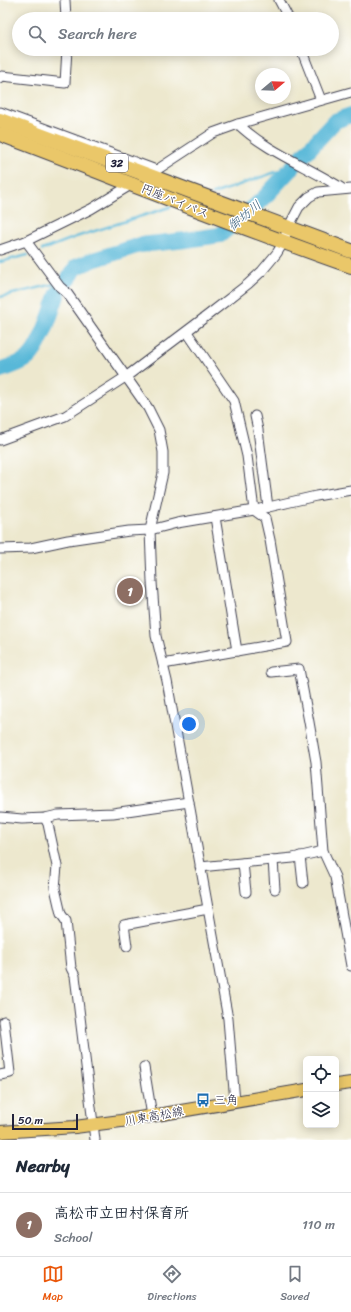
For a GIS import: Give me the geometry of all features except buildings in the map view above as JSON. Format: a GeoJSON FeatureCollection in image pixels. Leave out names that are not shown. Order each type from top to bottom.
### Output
{"type":"FeatureCollection","features":[{"type":"Feature","properties":{"kind":"highway","name":"円座バイパス"},"geometry":{"type":"LineString","coordinates":[[0,120],[153,173],[255,215],[351,251]]}},
{"type":"Feature","properties":{"kind":"highway","name":"円座バイパス"},"geometry":{"type":"LineString","coordinates":[[0,134],[243,228],[351,266]]}},
{"type":"Feature","properties":{"kind":"main road"},"geometry":{"type":"LineString","coordinates":[[339,1085],[351,1083]]}},
{"type":"Feature","properties":{"kind":"main road","name":"川東高松線"},"geometry":{"type":"LineString","coordinates":[[0,1132],[93,1125],[303,1091]]}},
{"type":"Feature","properties":{"kind":"street"},"geometry":{"type":"LineString","coordinates":[[65,0],[66,12]]}},
{"type":"Feature","properties":{"kind":"street"},"geometry":{"type":"LineString","coordinates":[[279,0],[285,12]]}},
{"type":"Feature","properties":{"kind":"street"},"geometry":{"type":"LineString","coordinates":[[0,78],[2,76],[65,83],[67,56]]}},
{"type":"Feature","properties":{"kind":"street"},"geometry":{"type":"LineString","coordinates":[[304,56],[321,100]]}},
{"type":"Feature","properties":{"kind":"street"},"geometry":{"type":"LineString","coordinates":[[0,250],[26,241],[91,209],[153,173],[213,133],[238,124],[351,92]]}},
{"type":"Feature","properties":{"kind":"street"},"geometry":{"type":"LineString","coordinates":[[0,112],[153,173]]}},
{"type":"Feature","properties":{"kind":"street"},"geometry":{"type":"LineString","coordinates":[[238,124],[248,133],[298,164],[349,189]]}},
{"type":"Feature","properties":{"kind":"street"},"geometry":{"type":"LineString","coordinates":[[0,440],[65,416],[127,376],[187,332],[248,284],[262,271],[277,253],[283,243],[288,228],[298,208],[308,197],[318,192],[349,189]]}},
{"type":"Feature","properties":{"kind":"street"},"geometry":{"type":"LineString","coordinates":[[26,241],[60,288],[67,293],[127,376],[148,408],[159,430],[163,452],[163,473],[150,530],[156,636],[163,664],[189,802],[228,1019],[235,1102]]}},
{"type":"Feature","properties":{"kind":"street"},"geometry":{"type":"LineString","coordinates":[[163,664],[287,642],[270,540],[265,518],[254,510],[247,456],[234,401],[187,332]]}},
{"type":"Feature","properties":{"kind":"street"},"geometry":{"type":"LineString","coordinates":[[255,416],[268,507]]}},
{"type":"Feature","properties":{"kind":"street"},"geometry":{"type":"LineString","coordinates":[[0,549],[31,548],[129,531],[150,530],[177,523],[254,510],[351,490]]}},
{"type":"Feature","properties":{"kind":"street"},"geometry":{"type":"LineString","coordinates":[[215,517],[237,651]]}},
{"type":"Feature","properties":{"kind":"street"},"geometry":{"type":"LineString","coordinates":[[271,672],[298,669],[316,762],[323,851],[335,877],[351,966]]}},
{"type":"Feature","properties":{"kind":"street"},"geometry":{"type":"LineString","coordinates":[[0,817],[22,819],[45,818],[58,815],[113,813],[189,802]]}},
{"type":"Feature","properties":{"kind":"street"},"geometry":{"type":"LineString","coordinates":[[45,818],[48,824],[57,866],[55,888],[61,914],[66,921],[71,968],[75,976],[95,1140]]}},
{"type":"Feature","properties":{"kind":"street"},"geometry":{"type":"LineString","coordinates":[[200,867],[273,860],[323,851]]}},
{"type":"Feature","properties":{"kind":"street"},"geometry":{"type":"LineString","coordinates":[[300,856],[303,883]]}},
{"type":"Feature","properties":{"kind":"street"},"geometry":{"type":"LineString","coordinates":[[273,860],[275,889]]}},
{"type":"Feature","properties":{"kind":"street"},"geometry":{"type":"LineString","coordinates":[[243,862],[246,892]]}},
{"type":"Feature","properties":{"kind":"street"},"geometry":{"type":"LineString","coordinates":[[127,946],[124,925],[208,909]]}},
{"type":"Feature","properties":{"kind":"street"},"geometry":{"type":"LineString","coordinates":[[0,1075],[10,1074],[4,1021]]}},
{"type":"Feature","properties":{"kind":"street"},"geometry":{"type":"LineString","coordinates":[[144,1067],[152,1116]]}},
{"type":"Feature","properties":{"kind":"waterway","name":"御坊川"},"geometry":{"type":"LineString","coordinates":[[67,281],[76,267],[140,245],[220,235],[262,200],[335,121],[351,115]]}},
{"type":"Feature","properties":{"kind":"waterway"},"geometry":{"type":"LineString","coordinates":[[213,194],[276,172],[291,169]]}},
{"type":"Feature","properties":{"kind":"waterway"},"geometry":{"type":"LineString","coordinates":[[42,250],[76,237],[170,207]]}},
{"type":"Feature","properties":{"kind":"waterway"},"geometry":{"type":"LineString","coordinates":[[0,262],[28,255]]}},
{"type":"Feature","properties":{"kind":"waterway"},"geometry":{"type":"LineString","coordinates":[[0,297],[67,281]]}},
{"type":"Feature","properties":{"kind":"waterway","name":"御坊川"},"geometry":{"type":"LineString","coordinates":[[0,370],[22,362],[33,353],[46,328],[58,293]]}},
{"type":"Feature","properties":{"kind":"place","name":"高松市立田村保育所"},"geometry":{"type":"Point","coordinates":[130,591]}},
{"type":"Feature","properties":{"kind":"place","name":"三角"},"geometry":{"type":"Point","coordinates":[203,1100]}}]}
